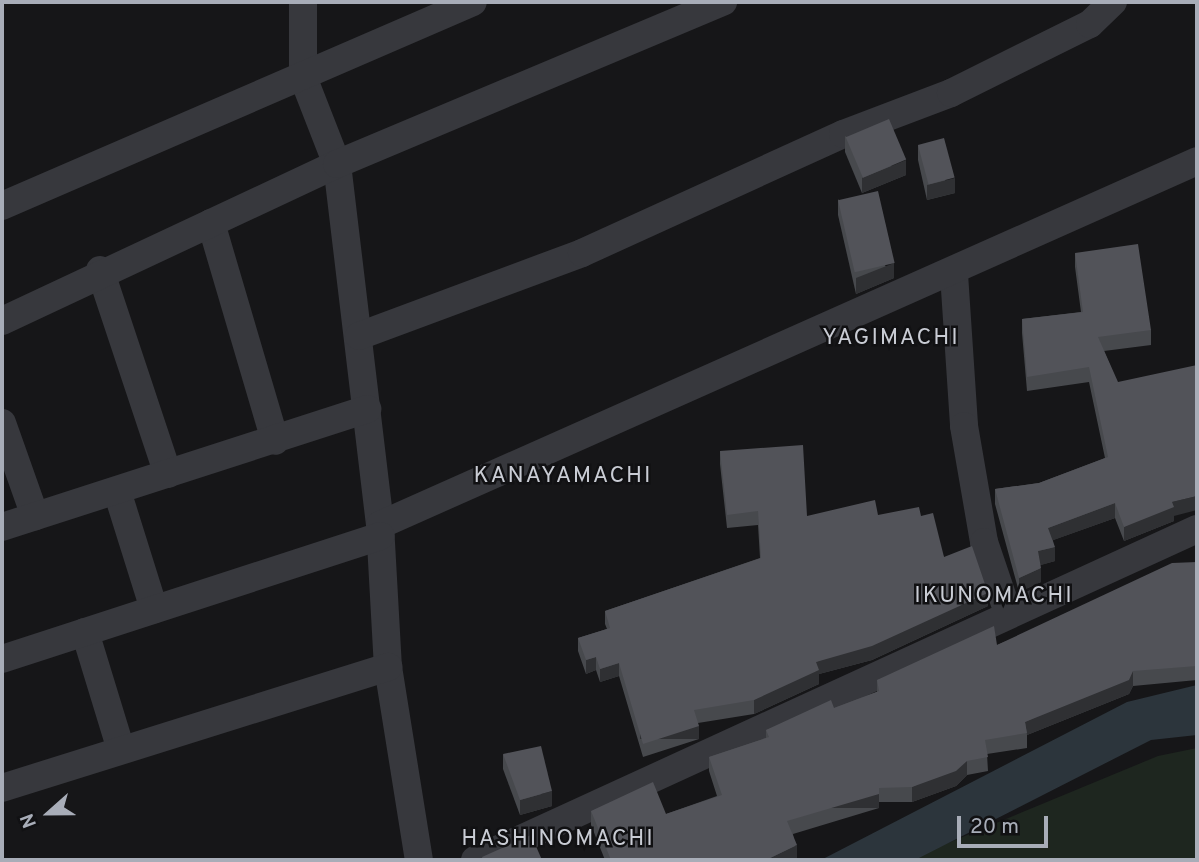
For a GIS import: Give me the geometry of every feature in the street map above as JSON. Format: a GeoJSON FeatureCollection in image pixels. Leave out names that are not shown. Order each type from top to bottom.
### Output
{"type":"FeatureCollection","features":[{"type":"Feature","properties":{"kind":"street"},"geometry":{"type":"LineString","coordinates":[[303,2],[303,78],[337,164],[380,531],[388,667],[419,860]]}},
{"type":"Feature","properties":{"kind":"street"},"geometry":{"type":"LineString","coordinates":[[2,206],[303,78],[473,2]]}},
{"type":"Feature","properties":{"kind":"street"},"geometry":{"type":"LineString","coordinates":[[2,321],[100,270],[211,223],[337,164],[723,2]]}},
{"type":"Feature","properties":{"kind":"street"},"geometry":{"type":"LineString","coordinates":[[359,336],[582,253],[843,134],[951,93],[1090,24],[1114,2]]}},
{"type":"Feature","properties":{"kind":"street"},"geometry":{"type":"LineString","coordinates":[[2,659],[380,531],[954,274],[1197,161]]}},
{"type":"Feature","properties":{"kind":"street"},"geometry":{"type":"LineString","coordinates":[[211,223],[275,442]]}},
{"type":"Feature","properties":{"kind":"street"},"geometry":{"type":"LineString","coordinates":[[100,270],[168,474]]}},
{"type":"Feature","properties":{"kind":"street"},"geometry":{"type":"LineString","coordinates":[[954,274],[964,426],[984,542],[1008,614]]}},
{"type":"Feature","properties":{"kind":"street"},"geometry":{"type":"LineString","coordinates":[[2,527],[275,442],[367,409]]}},
{"type":"Feature","properties":{"kind":"street"},"geometry":{"type":"LineString","coordinates":[[2,423],[36,516]]}},
{"type":"Feature","properties":{"kind":"street"},"geometry":{"type":"LineString","coordinates":[[117,491],[154,609]]}},
{"type":"Feature","properties":{"kind":"street"},"geometry":{"type":"LineString","coordinates":[[475,860],[1197,529]]}},
{"type":"Feature","properties":{"kind":"street"},"geometry":{"type":"LineString","coordinates":[[85,632],[121,750]]}},
{"type":"Feature","properties":{"kind":"street"},"geometry":{"type":"LineString","coordinates":[[2,788],[388,667]]}},
{"type":"Feature","properties":{"kind":"shaded area"},"geometry":{"type":"Polygon","coordinates":[[[1197,685],[1197,735],[1151,740],[915,860],[821,860],[1127,702],[1197,685]]]}},
{"type":"Feature","properties":{"kind":"shaded area"},"geometry":{"type":"Polygon","coordinates":[[[1197,748],[1197,860],[907,860],[1158,756],[1197,748]]]}},
{"type":"Feature","properties":{"kind":"building"},"geometry":{"type":"Polygon","coordinates":[[[889,119],[906,160],[863,178],[846,137],[889,119]]]}},
{"type":"Feature","properties":{"kind":"building"},"geometry":{"type":"Polygon","coordinates":[[[944,138],[955,178],[929,185],[918,145],[944,138]]]}},
{"type":"Feature","properties":{"kind":"building"},"geometry":{"type":"Polygon","coordinates":[[[878,191],[895,263],[855,272],[838,200],[878,191]]]}},
{"type":"Feature","properties":{"kind":"building"},"geometry":{"type":"Polygon","coordinates":[[[1138,244],[1151,330],[1098,337],[1118,382],[1197,365],[1197,496],[1172,502],[1174,507],[1124,527],[1115,503],[1048,528],[1055,547],[1038,551],[1041,568],[1019,578],[995,489],[1039,483],[1108,457],[1089,367],[1027,377],[1022,319],[1083,312],[1075,253],[1138,244]]]}},
{"type":"Feature","properties":{"kind":"building"},"geometry":{"type":"Polygon","coordinates":[[[803,445],[807,516],[875,500],[878,515],[919,507],[921,516],[933,513],[944,557],[972,546],[988,593],[872,646],[816,662],[819,670],[754,700],[694,710],[699,726],[643,744],[619,663],[600,669],[596,657],[586,660],[578,638],[610,628],[605,611],[761,558],[758,511],[727,515],[720,451],[803,445]]]}},
{"type":"Feature","properties":{"kind":"building"},"geometry":{"type":"Polygon","coordinates":[[[1197,562],[1197,666],[1133,671],[1129,680],[1025,722],[1027,733],[985,740],[988,757],[967,761],[956,771],[912,787],[879,788],[879,794],[787,821],[797,845],[766,860],[611,860],[591,811],[653,782],[666,814],[722,795],[709,757],[769,737],[766,730],[831,700],[834,708],[879,691],[877,680],[994,626],[997,645],[1172,563],[1197,562]]]}},
{"type":"Feature","properties":{"kind":"building"},"geometry":{"type":"Polygon","coordinates":[[[541,746],[552,791],[520,800],[503,754],[541,746]]]}},
{"type":"Feature","properties":{"kind":"building"},"geometry":{"type":"Polygon","coordinates":[[[531,835],[542,860],[483,860],[482,857],[531,835]]]}},
{"type":"Feature","properties":{"kind":"district","name":"YAGIMACHI"},"geometry":{"type":"Point","coordinates":[891,339]}},
{"type":"Feature","properties":{"kind":"district","name":"KANAYAMACHI"},"geometry":{"type":"Point","coordinates":[563,477]}},
{"type":"Feature","properties":{"kind":"district","name":"IKUNOMACHI"},"geometry":{"type":"Point","coordinates":[994,597]}},
{"type":"Feature","properties":{"kind":"district","name":"HASHINOMACHI"},"geometry":{"type":"Point","coordinates":[558,840]}}]}
